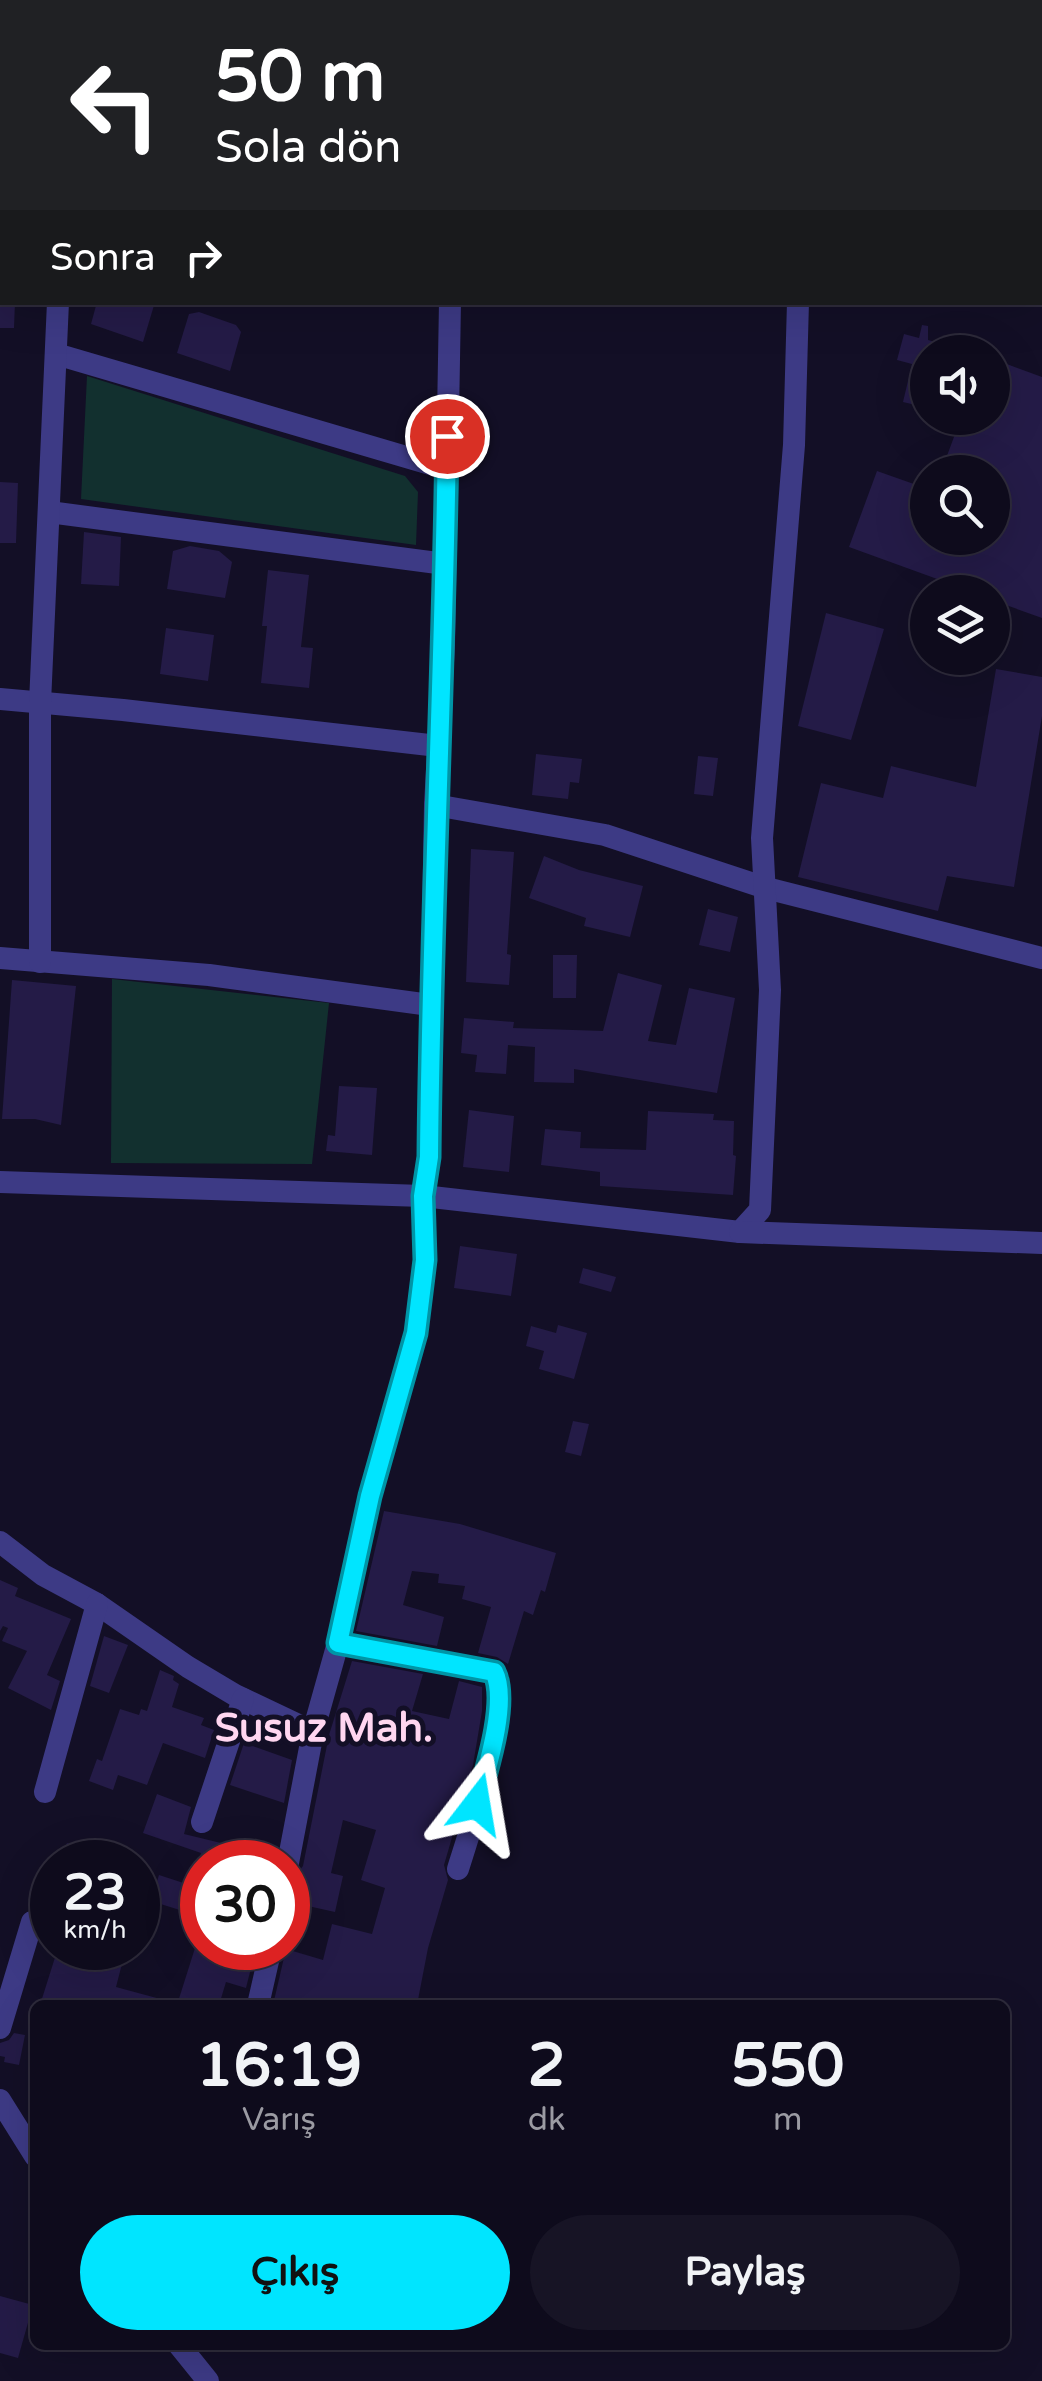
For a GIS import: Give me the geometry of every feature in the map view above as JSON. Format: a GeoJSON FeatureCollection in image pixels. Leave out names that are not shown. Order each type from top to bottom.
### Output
{"type":"FeatureCollection","features":[{"type":"Feature","properties":{"kind":"street"},"geometry":{"type":"LineString","coordinates":[[40,962],[40,703],[58,305]]}},
{"type":"Feature","properties":{"kind":"street"},"geometry":{"type":"LineString","coordinates":[[292,1840],[313,1732],[338,1643],[370,1496],[416,1333],[425,1260],[423,1196],[429,1157],[450,305]]}},
{"type":"Feature","properties":{"kind":"street"},"geometry":{"type":"LineString","coordinates":[[740,1232],[760,1210],[770,990],[762,838],[794,445],[798,305]]}},
{"type":"Feature","properties":{"kind":"street"},"geometry":{"type":"LineString","coordinates":[[56,354],[447,469]]}},
{"type":"Feature","properties":{"kind":"street"},"geometry":{"type":"LineString","coordinates":[[49,512],[445,564]]}},
{"type":"Feature","properties":{"kind":"street"},"geometry":{"type":"LineString","coordinates":[[0,699],[438,746]]}},
{"type":"Feature","properties":{"kind":"street"},"geometry":{"type":"LineString","coordinates":[[435,805],[604,835],[766,888],[1042,958]]}},
{"type":"Feature","properties":{"kind":"street"},"geometry":{"type":"LineString","coordinates":[[0,958],[209,976],[430,1004]]}},
{"type":"Feature","properties":{"kind":"street"},"geometry":{"type":"LineString","coordinates":[[0,1182],[423,1196],[740,1232],[1042,1243]]}},
{"type":"Feature","properties":{"kind":"street"},"geometry":{"type":"LineString","coordinates":[[0,1542],[43,1575],[96,1604],[188,1667],[243,1699],[313,1732]]}},
{"type":"Feature","properties":{"kind":"street"},"geometry":{"type":"LineString","coordinates":[[45,1792],[96,1604]]}},
{"type":"Feature","properties":{"kind":"street"},"geometry":{"type":"LineString","coordinates":[[338,1643],[494,1672],[500,1689],[486,1772],[458,1869]]}},
{"type":"Feature","properties":{"kind":"street"},"geometry":{"type":"LineString","coordinates":[[202,1822],[243,1699]]}},
{"type":"Feature","properties":{"kind":"street"},"geometry":{"type":"LineString","coordinates":[[0,2028],[30,1929]]}},
{"type":"Feature","properties":{"kind":"street"},"geometry":{"type":"LineString","coordinates":[[259,2000],[266,1970]]}},
{"type":"Feature","properties":{"kind":"street"},"geometry":{"type":"LineString","coordinates":[[0,2100],[30,2148]]}},
{"type":"Feature","properties":{"kind":"street"},"geometry":{"type":"LineString","coordinates":[[183,2350],[208,2381]]}},
{"type":"Feature","properties":{"kind":"green space"},"geometry":{"type":"Polygon","coordinates":[[[87,376],[405,476],[418,492],[416,545],[81,499],[87,376]]]}},
{"type":"Feature","properties":{"kind":"green space"},"geometry":{"type":"Polygon","coordinates":[[[112,979],[329,1003],[312,1164],[111,1163],[112,979]]]}},
{"type":"Feature","properties":{"kind":"building"},"geometry":{"type":"Polygon","coordinates":[[[0,305],[15,305],[14,328],[0,328],[0,305]]]}},
{"type":"Feature","properties":{"kind":"building"},"geometry":{"type":"Polygon","coordinates":[[[96,305],[154,305],[143,342],[91,324],[96,305]]]}},
{"type":"Feature","properties":{"kind":"building"},"geometry":{"type":"Polygon","coordinates":[[[199,312],[236,325],[241,332],[230,371],[177,353],[189,314],[199,312]]]}},
{"type":"Feature","properties":{"kind":"building"},"geometry":{"type":"Polygon","coordinates":[[[922,325],[928,326],[928,335],[920,335],[922,325]]]}},
{"type":"Feature","properties":{"kind":"building"},"geometry":{"type":"Polygon","coordinates":[[[904,334],[910,336],[910,363],[897,360],[904,334]]]}},
{"type":"Feature","properties":{"kind":"building"},"geometry":{"type":"Polygon","coordinates":[[[1010,365],[1042,377],[1042,618],[1010,606],[1010,575],[926,575],[849,547],[877,471],[910,483],[910,555],[1010,555],[1010,455],[947,455],[955,435],[1010,435],[1010,365]]]}},
{"type":"Feature","properties":{"kind":"building"},"geometry":{"type":"Polygon","coordinates":[[[910,372],[910,404],[903,402],[910,372]]]}},
{"type":"Feature","properties":{"kind":"building"},"geometry":{"type":"Polygon","coordinates":[[[0,482],[18,483],[16,543],[0,543],[0,482]]]}},
{"type":"Feature","properties":{"kind":"building"},"geometry":{"type":"Polygon","coordinates":[[[84,532],[121,537],[119,586],[81,584],[84,532]]]}},
{"type":"Feature","properties":{"kind":"building"},"geometry":{"type":"Polygon","coordinates":[[[190,546],[219,551],[232,562],[225,598],[167,589],[173,551],[190,546]]]}},
{"type":"Feature","properties":{"kind":"building"},"geometry":{"type":"Polygon","coordinates":[[[268,570],[309,575],[301,647],[313,648],[309,688],[261,683],[268,570]]]}},
{"type":"Feature","properties":{"kind":"building"},"geometry":{"type":"Polygon","coordinates":[[[826,613],[884,629],[851,740],[798,726],[826,613]]]}},
{"type":"Feature","properties":{"kind":"building"},"geometry":{"type":"Polygon","coordinates":[[[166,628],[214,635],[208,681],[160,674],[166,628]]]}},
{"type":"Feature","properties":{"kind":"building"},"geometry":{"type":"Polygon","coordinates":[[[1010,671],[1042,677],[1042,716],[1014,887],[947,876],[938,911],[798,877],[821,783],[883,798],[891,766],[976,787],[995,675],[1010,675],[1010,671]]]}},
{"type":"Feature","properties":{"kind":"building"},"geometry":{"type":"Polygon","coordinates":[[[536,754],[582,759],[579,783],[570,782],[568,799],[532,795],[536,754]]]}},
{"type":"Feature","properties":{"kind":"building"},"geometry":{"type":"Polygon","coordinates":[[[698,756],[718,758],[713,796],[694,794],[698,756]]]}},
{"type":"Feature","properties":{"kind":"building"},"geometry":{"type":"Polygon","coordinates":[[[471,849],[514,852],[507,954],[511,955],[509,985],[466,982],[471,849]]]}},
{"type":"Feature","properties":{"kind":"building"},"geometry":{"type":"Polygon","coordinates":[[[544,856],[579,870],[643,886],[630,937],[584,926],[586,918],[529,898],[544,856]]]}},
{"type":"Feature","properties":{"kind":"building"},"geometry":{"type":"Polygon","coordinates":[[[708,909],[738,917],[730,952],[699,945],[708,909]]]}},
{"type":"Feature","properties":{"kind":"building"},"geometry":{"type":"Polygon","coordinates":[[[553,955],[577,955],[576,998],[553,998],[553,955]]]}},
{"type":"Feature","properties":{"kind":"building"},"geometry":{"type":"Polygon","coordinates":[[[618,973],[662,985],[648,1041],[676,1045],[689,988],[735,998],[717,1093],[574,1069],[574,1083],[534,1082],[535,1047],[508,1045],[506,1074],[475,1072],[477,1055],[461,1053],[464,1018],[514,1022],[513,1028],[603,1031],[618,973]]]}},
{"type":"Feature","properties":{"kind":"building"},"geometry":{"type":"Polygon","coordinates":[[[12,980],[76,986],[61,1125],[35,1119],[2,1119],[12,980]]]}},
{"type":"Feature","properties":{"kind":"building"},"geometry":{"type":"Polygon","coordinates":[[[339,1086],[377,1088],[372,1155],[326,1151],[328,1135],[335,1136],[339,1086]]]}},
{"type":"Feature","properties":{"kind":"building"},"geometry":{"type":"Polygon","coordinates":[[[469,1110],[514,1116],[509,1172],[463,1167],[469,1110]]]}},
{"type":"Feature","properties":{"kind":"building"},"geometry":{"type":"Polygon","coordinates":[[[648,1111],[714,1114],[713,1120],[734,1121],[733,1195],[600,1186],[600,1172],[541,1165],[545,1129],[581,1132],[580,1148],[646,1150],[648,1111]]]}},
{"type":"Feature","properties":{"kind":"building"},"geometry":{"type":"Polygon","coordinates":[[[460,1246],[517,1254],[511,1296],[454,1288],[460,1246]]]}},
{"type":"Feature","properties":{"kind":"building"},"geometry":{"type":"Polygon","coordinates":[[[583,1268],[616,1277],[611,1292],[579,1283],[583,1268]]]}},
{"type":"Feature","properties":{"kind":"building"},"geometry":{"type":"Polygon","coordinates":[[[558,1325],[587,1333],[574,1379],[539,1369],[544,1351],[526,1346],[531,1326],[556,1333],[558,1325]]]}},
{"type":"Feature","properties":{"kind":"building"},"geometry":{"type":"Polygon","coordinates":[[[573,1421],[589,1424],[581,1456],[565,1452],[573,1421]]]}},
{"type":"Feature","properties":{"kind":"building"},"geometry":{"type":"Polygon","coordinates":[[[384,1511],[460,1524],[556,1553],[545,1592],[541,1590],[533,1615],[524,1611],[508,1664],[478,1653],[491,1607],[462,1599],[465,1586],[438,1583],[439,1574],[412,1571],[403,1605],[444,1617],[437,1646],[356,1631],[384,1511]]]}},
{"type":"Feature","properties":{"kind":"building"},"geometry":{"type":"Polygon","coordinates":[[[0,1580],[18,1588],[15,1596],[71,1619],[47,1675],[60,1681],[51,1710],[8,1688],[27,1651],[2,1641],[8,1628],[3,1626],[0,1631],[0,1580]]]}},
{"type":"Feature","properties":{"kind":"building"},"geometry":{"type":"Polygon","coordinates":[[[104,1636],[128,1645],[109,1693],[90,1686],[104,1636]]]}},
{"type":"Feature","properties":{"kind":"building"},"geometry":{"type":"Polygon","coordinates":[[[352,1661],[423,1674],[412,1711],[449,1719],[459,1681],[482,1687],[473,1765],[444,1865],[448,1880],[418,2000],[274,2000],[281,1970],[310,1970],[310,1956],[323,1960],[332,1924],[372,1934],[385,1888],[361,1880],[376,1830],[343,1820],[331,1873],[343,1876],[335,1912],[310,1906],[308,1840],[329,1735],[352,1661]]]}},
{"type":"Feature","properties":{"kind":"building"},"geometry":{"type":"Polygon","coordinates":[[[160,1670],[174,1676],[179,1684],[172,1707],[204,1718],[201,1725],[214,1730],[205,1758],[163,1743],[147,1785],[118,1775],[113,1790],[89,1781],[97,1759],[102,1761],[120,1709],[139,1715],[141,1709],[147,1711],[160,1670]]]}},
{"type":"Feature","properties":{"kind":"building"},"geometry":{"type":"Polygon","coordinates":[[[244,1743],[292,1760],[284,1803],[230,1785],[244,1743]]]}},
{"type":"Feature","properties":{"kind":"building"},"geometry":{"type":"Polygon","coordinates":[[[157,1794],[191,1807],[184,1834],[209,1840],[180,1840],[180,1846],[143,1833],[157,1794]]]}},
{"type":"Feature","properties":{"kind":"building"},"geometry":{"type":"Polygon","coordinates":[[[160,1875],[180,1882],[180,1910],[160,1904],[160,1875]]]}},
{"type":"Feature","properties":{"kind":"building"},"geometry":{"type":"Polygon","coordinates":[[[51,1970],[120,1970],[116,1987],[164,2000],[42,2000],[51,1970]]]}},
{"type":"Feature","properties":{"kind":"building"},"geometry":{"type":"Polygon","coordinates":[[[188,1970],[250,1970],[246,1988],[226,1982],[221,2000],[179,2000],[188,1970]]]}},
{"type":"Feature","properties":{"kind":"building"},"geometry":{"type":"Polygon","coordinates":[[[14,2033],[25,2035],[19,2065],[4,2062],[5,2057],[0,2056],[0,2043],[14,2033]]]}},
{"type":"Feature","properties":{"kind":"building"},"geometry":{"type":"Polygon","coordinates":[[[0,2296],[30,2304],[18,2358],[0,2353],[0,2296]]]}},
{"type":"Feature","properties":{"kind":"district","name":"Susuz Mah."},"geometry":{"type":"Point","coordinates":[324,1727]}},
{"type":"Feature","properties":{"kind":"route"},"geometry":{"type":"LineString","coordinates":[[447,436],[429,1157],[423,1196],[425,1260],[416,1333],[370,1496],[338,1643],[494,1672],[499,1698],[477,1804]]}}]}
